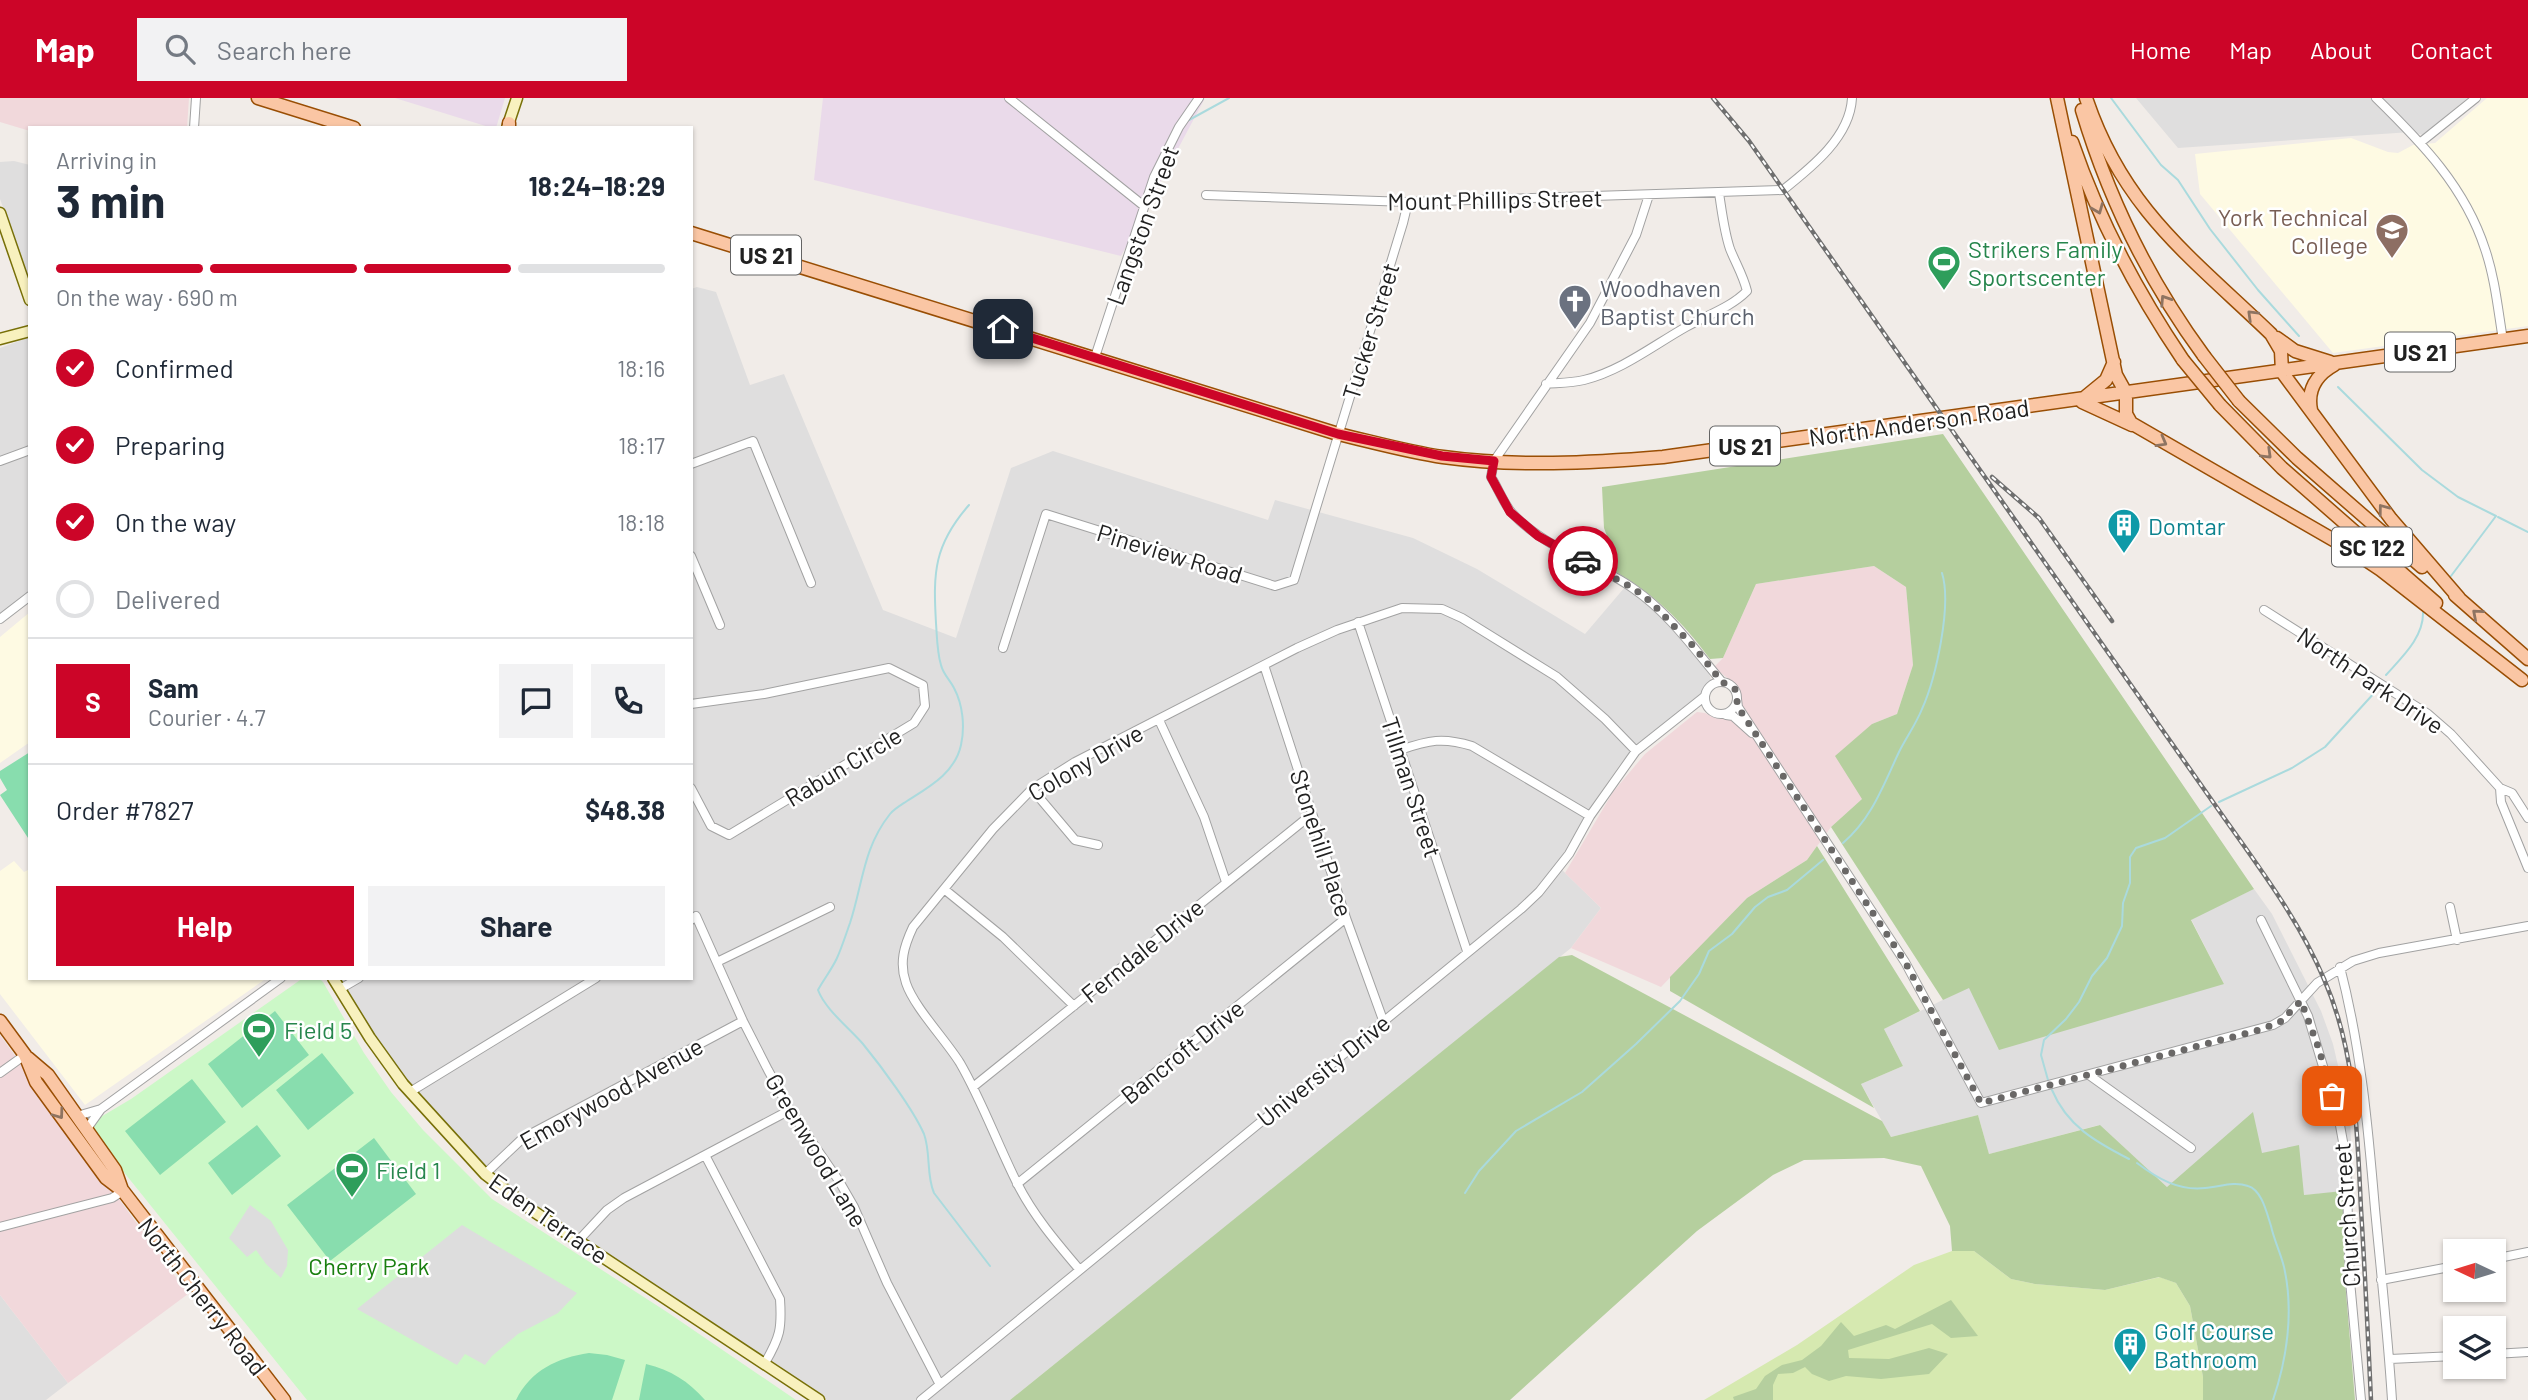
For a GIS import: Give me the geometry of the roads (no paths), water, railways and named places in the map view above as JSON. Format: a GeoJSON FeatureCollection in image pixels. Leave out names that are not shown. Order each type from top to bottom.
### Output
{"type":"FeatureCollection","features":[{"type":"Feature","properties":{"kind":"main road"},"geometry":{"type":"LineString","coordinates":[[258,98],[348,126]]}},
{"type":"Feature","properties":{"kind":"main road"},"geometry":{"type":"LineString","coordinates":[[2059,98],[2117,379],[2126,393],[2126,414],[2135,427]]}},
{"type":"Feature","properties":{"kind":"main road","name":"SC 122"},"geometry":{"type":"LineString","coordinates":[[2059,98],[2075,151],[2107,232],[2143,299],[2183,360],[2220,405],[2282,468],[2525,683]]}},
{"type":"Feature","properties":{"kind":"main road","name":"SC 122"},"geometry":{"type":"LineString","coordinates":[[2078,98],[2107,187],[2131,240],[2158,289],[2239,401],[2297,458],[2528,659]]}},
{"type":"Feature","properties":{"kind":"main road"},"geometry":{"type":"LineString","coordinates":[[2086,98],[2109,155],[2135,198],[2175,243],[2272,334],[2295,351],[2337,364]]}},
{"type":"Feature","properties":{"kind":"main road","name":"North Anderson Road"},"geometry":{"type":"LineString","coordinates":[[693,234],[1338,434],[1442,456],[1494,461],[1585,463],[1663,457],[2078,401],[2213,379],[2282,372]]}},
{"type":"Feature","properties":{"kind":"main road"},"geometry":{"type":"LineString","coordinates":[[2272,334],[2281,351],[2282,372],[2398,528],[2459,598]]}},
{"type":"Feature","properties":{"kind":"main road","name":"US 21"},"geometry":{"type":"LineString","coordinates":[[2282,372],[2528,336]]}},
{"type":"Feature","properties":{"kind":"main road"},"geometry":{"type":"LineString","coordinates":[[2078,401],[2100,386],[2114,361]]}},
{"type":"Feature","properties":{"kind":"main road"},"geometry":{"type":"LineString","coordinates":[[2315,418],[2310,403],[2311,388],[2320,375],[2337,364]]}},
{"type":"Feature","properties":{"kind":"main road"},"geometry":{"type":"LineString","coordinates":[[2078,401],[2110,413],[2351,550],[2381,570],[2525,683]]}},
{"type":"Feature","properties":{"kind":"main road","name":"North Cherry Road"},"geometry":{"type":"LineString","coordinates":[[0,1021],[25,1055],[48,1075],[115,1170],[123,1191]]}},
{"type":"Feature","properties":{"kind":"main road","name":"North Cherry Road"},"geometry":{"type":"LineString","coordinates":[[25,1055],[36,1082],[106,1178],[123,1191],[284,1400]]}},
{"type":"Feature","properties":{"kind":"street"},"geometry":{"type":"LineString","coordinates":[[194,126],[196,98]]}},
{"type":"Feature","properties":{"kind":"street"},"geometry":{"type":"LineString","coordinates":[[508,126],[517,98]]}},
{"type":"Feature","properties":{"kind":"street"},"geometry":{"type":"LineString","coordinates":[[1009,98],[1144,206]]}},
{"type":"Feature","properties":{"kind":"street","name":"Langston Street"},"geometry":{"type":"LineString","coordinates":[[1095,357],[1162,157],[1199,98]]}},
{"type":"Feature","properties":{"kind":"street","name":"Mount Phillips Street"},"geometry":{"type":"LineString","coordinates":[[1206,195],[1408,202],[1783,190],[1804,174],[1841,133],[1852,112],[1852,98]]}},
{"type":"Feature","properties":{"kind":"street"},"geometry":{"type":"LineString","coordinates":[[2376,98],[2421,142],[2457,188],[2479,231],[2491,273],[2503,340]]}},
{"type":"Feature","properties":{"kind":"street"},"geometry":{"type":"LineString","coordinates":[[2421,142],[2476,98]]}},
{"type":"Feature","properties":{"kind":"street"},"geometry":{"type":"LineString","coordinates":[[1546,384],[1583,380],[1608,371],[1735,303],[1747,291],[1743,273],[1730,249],[1719,193]]}},
{"type":"Feature","properties":{"kind":"street"},"geometry":{"type":"LineString","coordinates":[[1649,195],[1636,235],[1615,279],[1590,323],[1494,461],[1491,477],[1510,512],[1538,536],[1633,588],[1651,602],[1670,620],[1722,682],[1735,689],[1738,707],[1905,962],[1981,1103],[2259,1030],[2280,1022],[2317,983],[2340,967],[2372,954],[2528,926]]}},
{"type":"Feature","properties":{"kind":"street","name":"Tucker Street"},"geometry":{"type":"LineString","coordinates":[[1294,580],[1408,202]]}},
{"type":"Feature","properties":{"kind":"street"},"geometry":{"type":"LineString","coordinates":[[0,213],[28,294]]}},
{"type":"Feature","properties":{"kind":"street"},"geometry":{"type":"LineString","coordinates":[[0,339],[28,332]]}},
{"type":"Feature","properties":{"kind":"street"},"geometry":{"type":"LineString","coordinates":[[693,463],[753,441],[811,583]]}},
{"type":"Feature","properties":{"kind":"street"},"geometry":{"type":"LineString","coordinates":[[0,461],[28,451]]}},
{"type":"Feature","properties":{"kind":"street","name":"Pineview Road"},"geometry":{"type":"LineString","coordinates":[[1003,648],[1046,514],[1275,586],[1294,580]]}},
{"type":"Feature","properties":{"kind":"street"},"geometry":{"type":"LineString","coordinates":[[693,561],[720,625]]}},
{"type":"Feature","properties":{"kind":"street"},"geometry":{"type":"LineString","coordinates":[[0,619],[28,598]]}},
{"type":"Feature","properties":{"kind":"street","name":"Colony Drive"},"geometry":{"type":"LineString","coordinates":[[1079,1269],[1042,1224],[1017,1184],[973,1087],[944,1039],[906,986],[902,966],[904,946],[913,927],[1000,821],[1032,789],[1075,762],[1316,638],[1402,608],[1443,609],[1557,677],[1605,719],[1636,751]]}},
{"type":"Feature","properties":{"kind":"street","name":"North Park Drive"},"geometry":{"type":"LineString","coordinates":[[2264,610],[2428,714],[2451,734],[2500,788],[2512,793],[2528,818]]}},
{"type":"Feature","properties":{"kind":"street","name":"Tillman Street"},"geometry":{"type":"LineString","coordinates":[[1358,622],[1467,951]]}},
{"type":"Feature","properties":{"kind":"street","name":"Stonehill Place"},"geometry":{"type":"LineString","coordinates":[[1264,665],[1346,918],[1383,1020]]}},
{"type":"Feature","properties":{"kind":"street","name":"Rabun Circle"},"geometry":{"type":"LineString","coordinates":[[693,704],[764,694],[889,668],[923,685],[925,706],[914,723],[729,835],[711,826],[693,792]]}},
{"type":"Feature","properties":{"kind":"street"},"geometry":{"type":"LineString","coordinates":[[1712,669],[1712,684]]}},
{"type":"Feature","properties":{"kind":"street"},"geometry":{"type":"LineString","coordinates":[[1708,709],[1704,697],[1708,687],[1722,682]]}},
{"type":"Feature","properties":{"kind":"street","name":"University Drive"},"geometry":{"type":"LineString","coordinates":[[921,1400],[1539,892],[1569,854],[1590,816],[1636,751],[1704,697]]}},
{"type":"Feature","properties":{"kind":"street"},"geometry":{"type":"LineString","coordinates":[[1723,715],[1731,711],[1737,699]]}},
{"type":"Feature","properties":{"kind":"street"},"geometry":{"type":"LineString","coordinates":[[1690,709],[1708,709],[1733,716],[1762,742]]}},
{"type":"Feature","properties":{"kind":"street"},"geometry":{"type":"LineString","coordinates":[[1159,720],[1200,806],[1226,882]]}},
{"type":"Feature","properties":{"kind":"street"},"geometry":{"type":"LineString","coordinates":[[1400,750],[1431,740],[1452,740],[1472,746],[1590,816]]}},
{"type":"Feature","properties":{"kind":"street","name":"North Park Drive"},"geometry":{"type":"LineString","coordinates":[[2500,788],[2501,802],[2528,868]]}},
{"type":"Feature","properties":{"kind":"street"},"geometry":{"type":"LineString","coordinates":[[1032,789],[1075,840],[1098,845]]}},
{"type":"Feature","properties":{"kind":"street","name":"Ferndale Drive"},"geometry":{"type":"LineString","coordinates":[[973,1087],[1312,814]]}},
{"type":"Feature","properties":{"kind":"street"},"geometry":{"type":"LineString","coordinates":[[944,889],[1003,937],[1074,1006]]}},
{"type":"Feature","properties":{"kind":"street"},"geometry":{"type":"LineString","coordinates":[[717,962],[830,907]]}},
{"type":"Feature","properties":{"kind":"street"},"geometry":{"type":"LineString","coordinates":[[2450,907],[2457,940]]}},
{"type":"Feature","properties":{"kind":"street","name":"Greenwood Lane"},"geometry":{"type":"LineString","coordinates":[[694,918],[743,1021],[790,1110],[854,1207],[887,1283],[939,1383]]}},
{"type":"Feature","properties":{"kind":"street","name":"Bancroft Drive"},"geometry":{"type":"LineString","coordinates":[[1017,1184],[1346,918]]}},
{"type":"Feature","properties":{"kind":"street","name":"Church Street"},"geometry":{"type":"LineString","coordinates":[[2261,920],[2301,1001],[2319,1049],[2339,1120],[2346,1158],[2350,1280],[2361,1400]]}},
{"type":"Feature","properties":{"kind":"street"},"geometry":{"type":"LineString","coordinates":[[2340,967],[2351,1012],[2368,1116],[2392,1400]]}},
{"type":"Feature","properties":{"kind":"street"},"geometry":{"type":"LineString","coordinates":[[86,1130],[101,1109],[278,980]]}},
{"type":"Feature","properties":{"kind":"street","name":"Eden Terrace"},"geometry":{"type":"LineString","coordinates":[[334,980],[375,1046],[410,1092],[485,1174],[533,1211],[819,1400]]}},
{"type":"Feature","properties":{"kind":"street"},"geometry":{"type":"LineString","coordinates":[[340,989],[356,980]]}},
{"type":"Feature","properties":{"kind":"street"},"geometry":{"type":"LineString","coordinates":[[410,1092],[593,980]]}},
{"type":"Feature","properties":{"kind":"street","name":"Emorywood Avenue"},"geometry":{"type":"LineString","coordinates":[[485,1174],[523,1138],[743,1021]]}},
{"type":"Feature","properties":{"kind":"street"},"geometry":{"type":"LineString","coordinates":[[0,1073],[25,1055]]}},
{"type":"Feature","properties":{"kind":"street"},"geometry":{"type":"LineString","coordinates":[[2089,1075],[2191,1148]]}},
{"type":"Feature","properties":{"kind":"street"},"geometry":{"type":"LineString","coordinates":[[77,1116],[101,1109]]}},
{"type":"Feature","properties":{"kind":"street"},"geometry":{"type":"LineString","coordinates":[[579,1240],[607,1210],[624,1198],[790,1110]]}},
{"type":"Feature","properties":{"kind":"street"},"geometry":{"type":"LineString","coordinates":[[705,1155],[780,1299],[782,1324],[776,1345],[765,1363]]}},
{"type":"Feature","properties":{"kind":"street"},"geometry":{"type":"LineString","coordinates":[[0,1227],[112,1198],[123,1191]]}},
{"type":"Feature","properties":{"kind":"street"},"geometry":{"type":"LineString","coordinates":[[2506,1257],[2528,1254]]}},
{"type":"Feature","properties":{"kind":"street"},"geometry":{"type":"LineString","coordinates":[[2381,1280],[2443,1268]]}},
{"type":"Feature","properties":{"kind":"street"},"geometry":{"type":"LineString","coordinates":[[2506,1353],[2528,1352]]}},
{"type":"Feature","properties":{"kind":"street"},"geometry":{"type":"LineString","coordinates":[[2390,1359],[2443,1357]]}},
{"type":"Feature","properties":{"kind":"waterway"},"geometry":{"type":"LineString","coordinates":[[1189,120],[1229,98]]}},
{"type":"Feature","properties":{"kind":"waterway"},"geometry":{"type":"LineString","coordinates":[[2111,98],[2161,165],[2178,180],[2210,229],[2258,290],[2299,336]]}},
{"type":"Feature","properties":{"kind":"waterway"},"geometry":{"type":"LineString","coordinates":[[2338,387],[2422,470],[2458,497],[2496,516],[2451,576]]}},
{"type":"Feature","properties":{"kind":"waterway"},"geometry":{"type":"LineString","coordinates":[[969,505],[957,519],[942,546],[935,589],[939,655],[943,671],[954,688],[961,709],[963,731],[958,755],[947,771],[932,785],[894,810],[881,827],[869,853],[841,949],[818,990],[832,1011],[879,1064],[912,1112],[926,1141],[934,1193],[990,1266]]}},
{"type":"Feature","properties":{"kind":"waterway"},"geometry":{"type":"LineString","coordinates":[[2498,517],[2528,532]]}},
{"type":"Feature","properties":{"kind":"waterway"},"geometry":{"type":"LineString","coordinates":[[1843,843],[1862,823],[1876,801],[1927,696],[1944,622],[1945,587],[1942,573]]}},
{"type":"Feature","properties":{"kind":"waterway"},"geometry":{"type":"LineString","coordinates":[[2386,675],[2416,638],[2423,612]]}},
{"type":"Feature","properties":{"kind":"waterway"},"geometry":{"type":"LineString","coordinates":[[2219,802],[2292,768],[2325,747],[2376,691]]}},
{"type":"Feature","properties":{"kind":"waterway"},"geometry":{"type":"LineString","coordinates":[[2048,1080],[2041,1055],[2044,1040],[2066,1019],[2079,1002],[2092,976],[2107,958],[2122,926],[2123,903],[2130,883],[2130,857],[2136,848],[2165,838],[2211,806]]}},
{"type":"Feature","properties":{"kind":"waterway"},"geometry":{"type":"LineString","coordinates":[[1465,1193],[1479,1171],[1516,1131],[1582,1092],[1680,1001],[1699,974],[1709,951],[1732,934],[1755,907],[1768,897],[1787,890],[1823,860]]}},
{"type":"Feature","properties":{"kind":"waterway"},"geometry":{"type":"LineString","coordinates":[[2052,1090],[2066,1114],[2084,1132],[2129,1159]]}},
{"type":"Feature","properties":{"kind":"waterway"},"geometry":{"type":"LineString","coordinates":[[2137,1163],[2161,1179],[2178,1186],[2195,1188],[2242,1185],[2253,1188],[2260,1197],[2283,1262],[2287,1284],[2288,1335],[2273,1400]]}},
{"type":"Feature","properties":{"kind":"railway"},"geometry":{"type":"LineString","coordinates":[[1713,98],[1749,141],[2263,872],[2314,957],[2335,1007],[2353,1092],[2371,1400]]}},
{"type":"Feature","properties":{"kind":"railway"},"geometry":{"type":"LineString","coordinates":[[1992,477],[2039,518],[2112,621]]}},
{"type":"Feature","properties":{"kind":"place","name":"York Technical College"},"geometry":{"type":"Point","coordinates":[2392,260]}},
{"type":"Feature","properties":{"kind":"place","name":"Strikers Family Sportscenter"},"geometry":{"type":"Point","coordinates":[1944,292]}},
{"type":"Feature","properties":{"kind":"place","name":"Woodhaven Baptist Church"},"geometry":{"type":"Point","coordinates":[1575,331]}},
{"type":"Feature","properties":{"kind":"place","name":"Domtar"},"geometry":{"type":"Point","coordinates":[2124,555]}},
{"type":"Feature","properties":{"kind":"place","name":"Field 5"},"geometry":{"type":"Point","coordinates":[259,1059]}},
{"type":"Feature","properties":{"kind":"place","name":"Field 1"},"geometry":{"type":"Point","coordinates":[352,1199]}},
{"type":"Feature","properties":{"kind":"place","name":"Golf Course Bathroom"},"geometry":{"type":"Point","coordinates":[2130,1374]}},
{"type":"Feature","properties":{"kind":"park label","name":"Cherry Park"},"geometry":{"type":"Point","coordinates":[369,1265]}}]}
